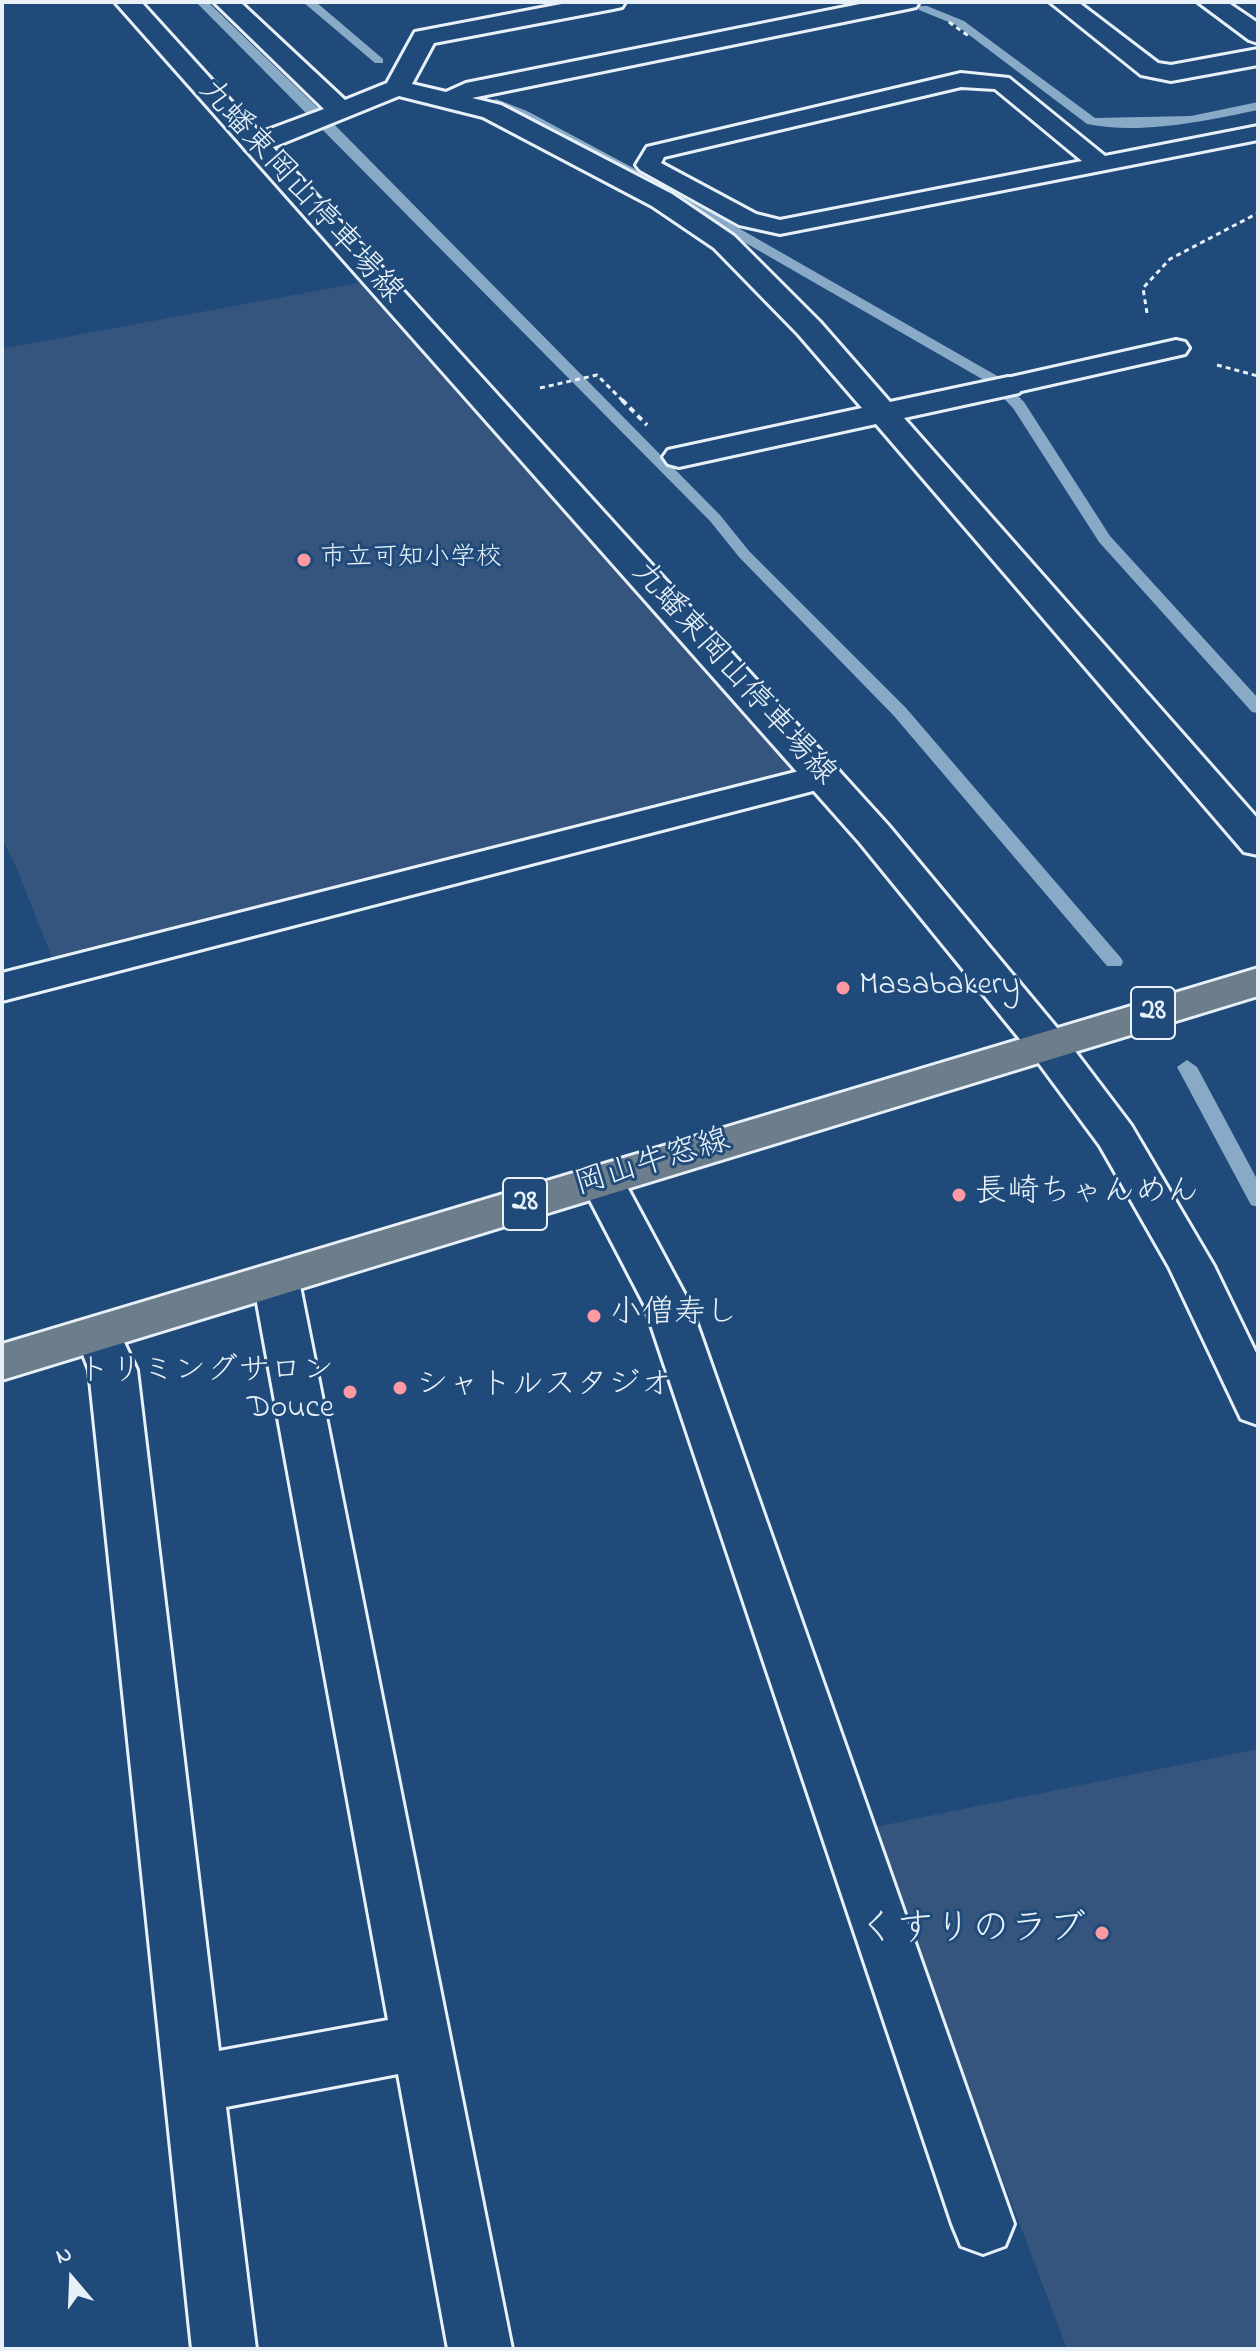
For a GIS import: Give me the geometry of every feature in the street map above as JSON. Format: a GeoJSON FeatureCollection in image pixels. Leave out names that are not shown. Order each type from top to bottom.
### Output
{"type":"FeatureCollection","features":[{"type":"Feature","properties":{"kind":"main road","name":"岡山牛窓線"},"geometry":{"type":"LineString","coordinates":[[2,1362],[1258,982]]}},
{"type":"Feature","properties":{"kind":"street","name":"九蟠東岡山停車場線"},"geometry":{"type":"LineString","coordinates":[[127,2],[874,834],[1047,1044],[1116,1136],[1191,1266],[1258,1406]]}},
{"type":"Feature","properties":{"kind":"street"},"geometry":{"type":"LineString","coordinates":[[226,2],[329,117]]}},
{"type":"Feature","properties":{"kind":"street"},"geometry":{"type":"LineString","coordinates":[[489,25],[502,2]]}},
{"type":"Feature","properties":{"kind":"street"},"geometry":{"type":"LineString","coordinates":[[397,88],[424,37],[613,2]]}},
{"type":"Feature","properties":{"kind":"street"},"geometry":{"type":"LineString","coordinates":[[451,100],[466,91],[907,2]]}},
{"type":"Feature","properties":{"kind":"street"},"geometry":{"type":"LineString","coordinates":[[1062,2],[1150,69],[1171,73],[1258,57]]}},
{"type":"Feature","properties":{"kind":"street"},"geometry":{"type":"LineString","coordinates":[[1210,2],[1258,35]]}},
{"type":"Feature","properties":{"kind":"street"},"geometry":{"type":"LineString","coordinates":[[432,12],[449,32]]}},
{"type":"Feature","properties":{"kind":"street"},"geometry":{"type":"LineString","coordinates":[[256,144],[397,88],[492,111],[662,200],[724,242],[809,328],[1258,843]]}},
{"type":"Feature","properties":{"kind":"street"},"geometry":{"type":"LineString","coordinates":[[679,457],[1003,387]]}},
{"type":"Feature","properties":{"kind":"street"},"geometry":{"type":"LineString","coordinates":[[2,987],[823,777]]}},
{"type":"Feature","properties":{"kind":"street"},"geometry":{"type":"LineString","coordinates":[[602,1181],[667,1304],[983,2224]]}},
{"type":"Feature","properties":{"kind":"street"},"geometry":{"type":"LineString","coordinates":[[276,1281],[480,2349]]}},
{"type":"Feature","properties":{"kind":"street"},"geometry":{"type":"LineString","coordinates":[[98,1334],[113,1370],[224,2349]]}},
{"type":"Feature","properties":{"kind":"street"},"geometry":{"type":"LineString","coordinates":[[196,2084],[421,2042]]}},
{"type":"Feature","properties":{"kind":"lane"},"geometry":{"type":"LineString","coordinates":[[1099,163],[1001,83],[961,80],[655,152],[648,165],[748,220],[780,227],[1258,133]]}},
{"type":"Feature","properties":{"kind":"lane"},"geometry":{"type":"LineString","coordinates":[[1003,387],[1176,348]]}},
{"type":"Feature","properties":{"kind":"path"},"geometry":{"type":"LineString","coordinates":[[1258,213],[1170,259],[1143,288],[1148,316],[1176,348],[1228,369],[1258,376]]}},
{"type":"Feature","properties":{"kind":"path"},"geometry":{"type":"LineString","coordinates":[[565,382],[597,375],[679,457]]}},
{"type":"Feature","properties":{"kind":"shaded area","name":"市立可知小学校"},"geometry":{"type":"Polygon","coordinates":[[[359,283],[796,772],[53,960],[2,839],[2,343],[6,348],[359,283]]]}},
{"type":"Feature","properties":{"kind":"shaded area","name":"くすりのラブ"},"geometry":{"type":"Polygon","coordinates":[[[1258,1749],[1258,2349],[1067,2349],[870,1828],[1258,1749]]]}},
{"type":"Feature","properties":{"kind":"waterway"},"geometry":{"type":"LineString","coordinates":[[202,2],[316,113],[715,518],[744,554],[900,712],[1114,962]]}},
{"type":"Feature","properties":{"kind":"waterway"},"geometry":{"type":"LineString","coordinates":[[309,2],[379,61]]}},
{"type":"Feature","properties":{"kind":"waterway"},"geometry":{"type":"LineString","coordinates":[[923,8],[960,23],[1091,121],[1191,120],[1258,106]]}},
{"type":"Feature","properties":{"kind":"waterway"},"geometry":{"type":"LineString","coordinates":[[496,103],[523,114],[633,173],[994,380],[1019,405],[1104,539],[1258,708]]}},
{"type":"Feature","properties":{"kind":"waterway"},"geometry":{"type":"LineString","coordinates":[[1187,1067],[1258,1200]]}},
{"type":"Feature","properties":{"kind":"place","name":"市立可知小学校"},"geometry":{"type":"Point","coordinates":[304,560]}},
{"type":"Feature","properties":{"kind":"place","name":"Masabakery"},"geometry":{"type":"Point","coordinates":[843,988]}},
{"type":"Feature","properties":{"kind":"place","name":"長崎ちゃんめん"},"geometry":{"type":"Point","coordinates":[959,1195]}},
{"type":"Feature","properties":{"kind":"place","name":"小僧寿し"},"geometry":{"type":"Point","coordinates":[594,1316]}},
{"type":"Feature","properties":{"kind":"place","name":"シャトルスタジオ"},"geometry":{"type":"Point","coordinates":[400,1388]}},
{"type":"Feature","properties":{"kind":"place","name":"トリミングサロン Douce"},"geometry":{"type":"Point","coordinates":[350,1392]}},
{"type":"Feature","properties":{"kind":"place","name":"くすりのラブ"},"geometry":{"type":"Point","coordinates":[1102,1933]}}]}
